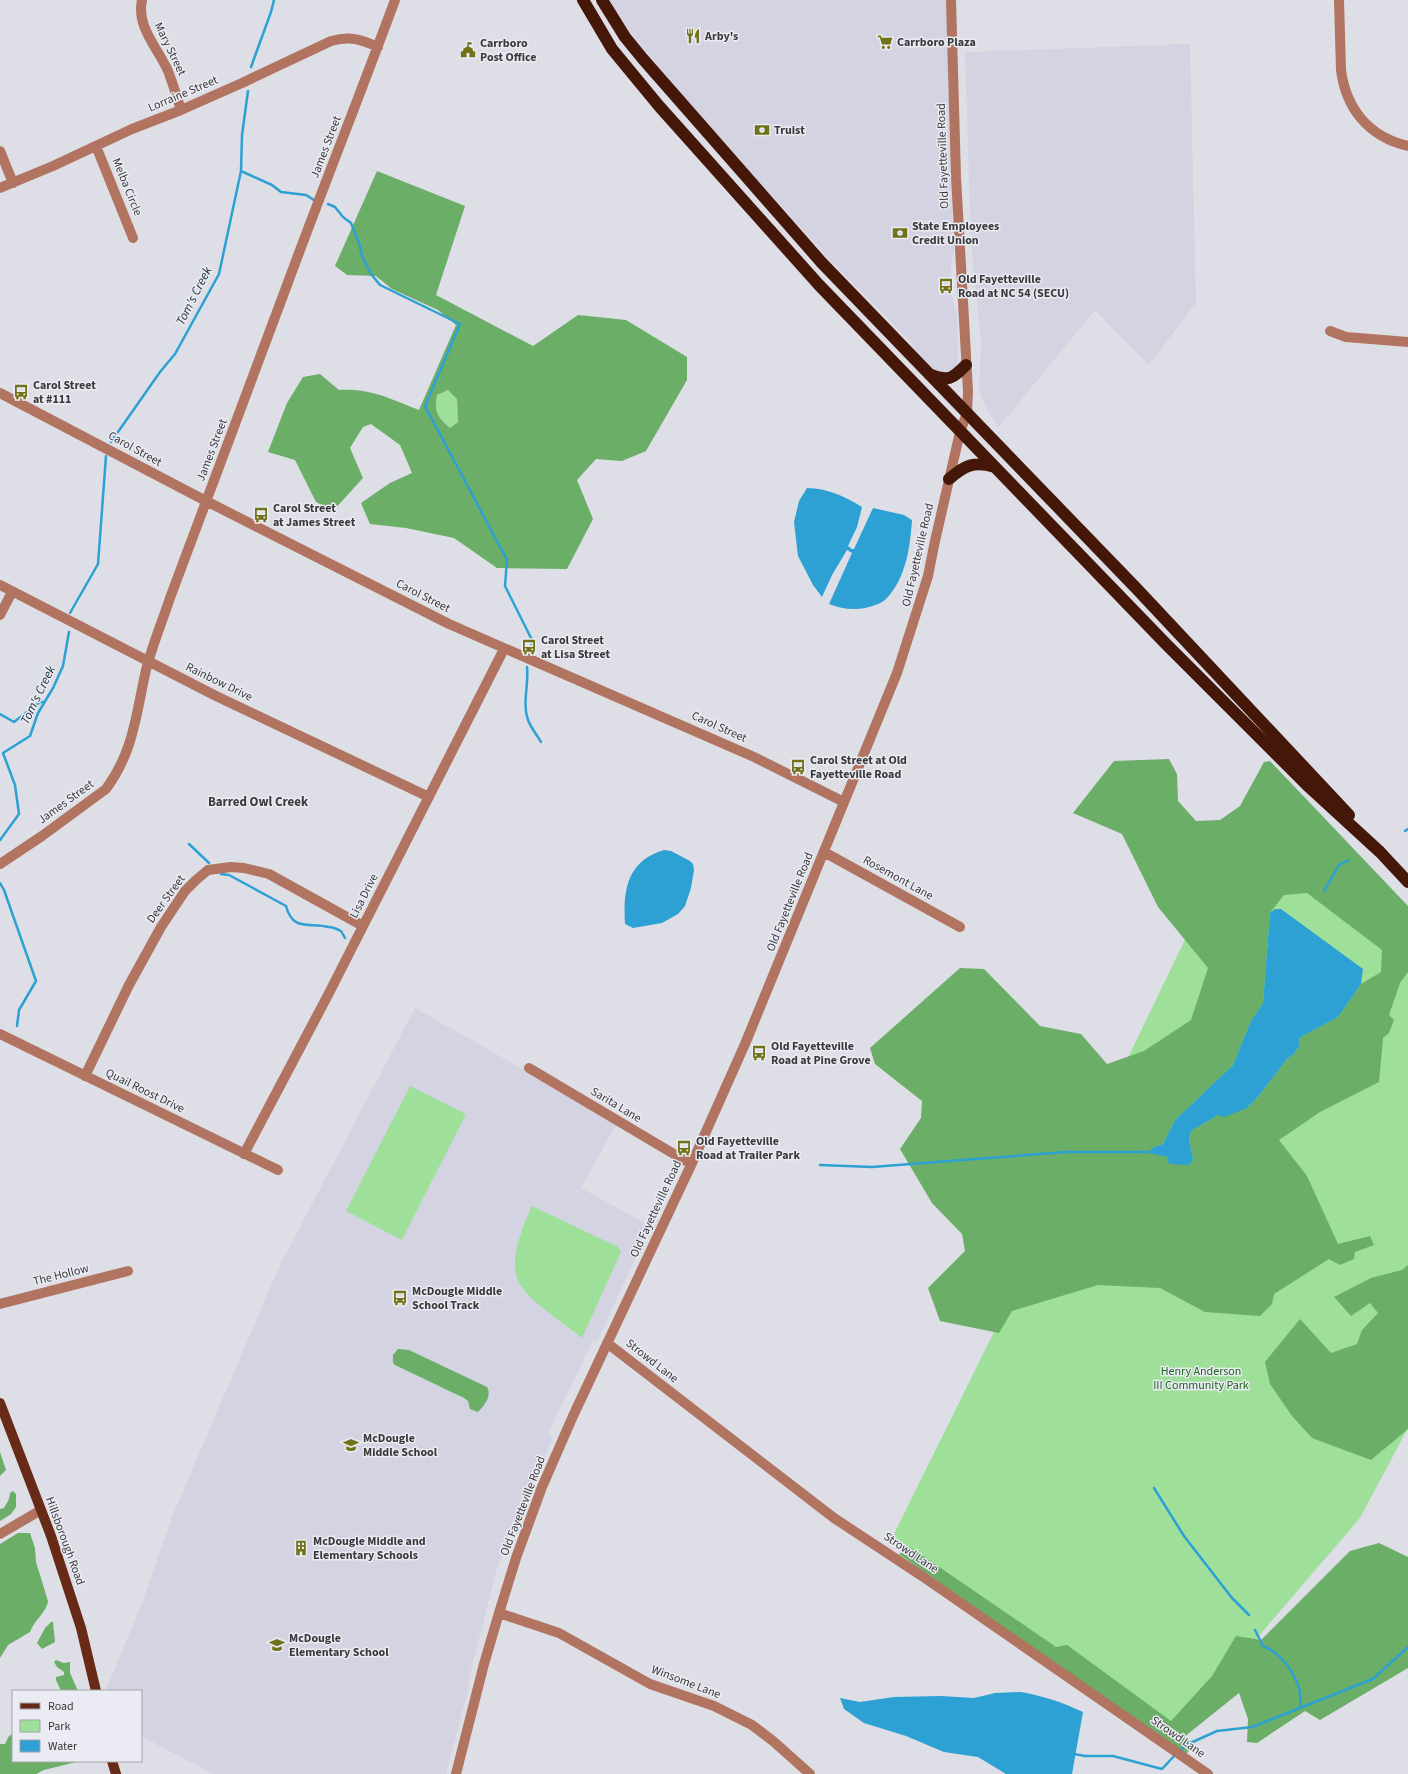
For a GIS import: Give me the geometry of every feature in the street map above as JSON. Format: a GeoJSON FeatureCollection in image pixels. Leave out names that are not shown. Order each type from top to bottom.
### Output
{"type":"FeatureCollection","features":[{"type":"Feature","properties":{"kind":"highway"},"geometry":{"type":"LineString","coordinates":[[583,0],[612,49],[659,106],[814,280],[1166,644],[1307,785],[1380,852]]}},
{"type":"Feature","properties":{"kind":"highway"},"geometry":{"type":"LineString","coordinates":[[602,0],[634,48],[702,128],[822,263],[1136,588],[1352,818],[1380,852],[1408,882]]}},
{"type":"Feature","properties":{"kind":"highway"},"geometry":{"type":"LineString","coordinates":[[929,374],[943,378],[952,378],[966,366]]}},
{"type":"Feature","properties":{"kind":"highway"},"geometry":{"type":"LineString","coordinates":[[949,479],[962,469],[972,464],[982,464],[995,467]]}},
{"type":"Feature","properties":{"kind":"main road","name":"Hillsborough Road"},"geometry":{"type":"LineString","coordinates":[[0,1403],[52,1536],[81,1628],[96,1690]]}},
{"type":"Feature","properties":{"kind":"main road"},"geometry":{"type":"LineString","coordinates":[[112,1762],[116,1774]]}},
{"type":"Feature","properties":{"kind":"street","name":"Mary Street"},"geometry":{"type":"LineString","coordinates":[[142,0],[141,16],[143,26],[166,67],[181,110]]}},
{"type":"Feature","properties":{"kind":"street","name":"James Street"},"geometry":{"type":"LineString","coordinates":[[0,864],[96,797],[113,779],[132,737],[148,662],[206,501],[395,0]]}},
{"type":"Feature","properties":{"kind":"street","name":"Old Fayetteville Road"},"geometry":{"type":"LineString","coordinates":[[456,1774],[484,1664],[499,1613],[516,1558],[542,1487],[692,1163],[744,1044],[897,673],[917,615],[928,576],[960,432],[967,413],[968,391],[956,177],[951,0]]}},
{"type":"Feature","properties":{"kind":"street"},"geometry":{"type":"LineString","coordinates":[[1339,0],[1340,70],[1348,100],[1369,128],[1385,138],[1408,146]]}},
{"type":"Feature","properties":{"kind":"street","name":"Lorraine Street"},"geometry":{"type":"LineString","coordinates":[[0,188],[132,129],[181,110],[331,41],[354,38],[378,46]]}},
{"type":"Feature","properties":{"kind":"street","name":"Melba Circle"},"geometry":{"type":"LineString","coordinates":[[96,146],[133,238]]}},
{"type":"Feature","properties":{"kind":"street"},"geometry":{"type":"LineString","coordinates":[[0,151],[13,183]]}},
{"type":"Feature","properties":{"kind":"street"},"geometry":{"type":"LineString","coordinates":[[1330,331],[1346,337],[1408,342]]}},
{"type":"Feature","properties":{"kind":"street","name":"Carol Street"},"geometry":{"type":"LineString","coordinates":[[0,393],[206,501],[449,624],[504,649],[608,692],[754,757],[844,802]]}},
{"type":"Feature","properties":{"kind":"street","name":"Rainbow Drive"},"geometry":{"type":"LineString","coordinates":[[0,585],[216,696],[429,797]]}},
{"type":"Feature","properties":{"kind":"street"},"geometry":{"type":"LineString","coordinates":[[0,615],[12,592]]}},
{"type":"Feature","properties":{"kind":"street","name":"Lisa Drive"},"geometry":{"type":"LineString","coordinates":[[244,1154],[363,926],[504,649]]}},
{"type":"Feature","properties":{"kind":"street","name":"Rosemont Lane"},"geometry":{"type":"LineString","coordinates":[[824,852],[960,927]]}},
{"type":"Feature","properties":{"kind":"street","name":"Deer Street"},"geometry":{"type":"LineString","coordinates":[[85,1076],[129,985],[161,927],[185,891],[208,870],[221,868],[244,868],[269,874],[363,926]]}},
{"type":"Feature","properties":{"kind":"street","name":"Quail Roost Drive"},"geometry":{"type":"LineString","coordinates":[[0,1034],[278,1170]]}},
{"type":"Feature","properties":{"kind":"street","name":"Sarita Lane"},"geometry":{"type":"LineString","coordinates":[[529,1068],[684,1160],[692,1163]]}},
{"type":"Feature","properties":{"kind":"street","name":"The Hollow"},"geometry":{"type":"LineString","coordinates":[[0,1304],[128,1271]]}},
{"type":"Feature","properties":{"kind":"street","name":"Strowd Lane"},"geometry":{"type":"LineString","coordinates":[[608,1343],[834,1518],[922,1576],[1208,1774]]}},
{"type":"Feature","properties":{"kind":"street"},"geometry":{"type":"LineString","coordinates":[[0,1534],[41,1510]]}},
{"type":"Feature","properties":{"kind":"street","name":"Winsome Lane"},"geometry":{"type":"LineString","coordinates":[[499,1613],[559,1633],[650,1684],[714,1706],[752,1725],[773,1741],[810,1774]]}},
{"type":"Feature","properties":{"kind":"shaded area","name":"Carrboro Plaza"},"geometry":{"type":"Polygon","coordinates":[[[610,0],[947,0],[950,164],[954,247],[950,277],[951,292],[957,315],[958,361],[956,368],[950,373],[940,373],[933,369],[913,348],[912,343],[829,259],[689,103],[637,41],[613,7],[610,0]]]}},
{"type":"Feature","properties":{"kind":"shaded area"},"geometry":{"type":"Polygon","coordinates":[[[1190,44],[1196,302],[1149,365],[1095,310],[999,427],[987,409],[979,391],[981,342],[971,245],[965,52],[1190,44]]]}},
{"type":"Feature","properties":{"kind":"shaded area"},"geometry":{"type":"Polygon","coordinates":[[[415,1008],[617,1123],[581,1188],[650,1226],[597,1342],[593,1340],[548,1434],[553,1437],[512,1534],[510,1533],[496,1572],[468,1682],[470,1683],[446,1774],[213,1774],[142,1737],[142,1690],[108,1690],[107,1687],[143,1601],[172,1517],[279,1267],[415,1008]]]}},
{"type":"Feature","properties":{"kind":"green space"},"geometry":{"type":"Polygon","coordinates":[[[377,171],[465,206],[436,295],[533,346],[578,315],[626,320],[687,357],[687,380],[646,451],[622,461],[596,459],[577,480],[593,519],[567,569],[497,568],[454,538],[406,528],[370,524],[361,503],[390,483],[412,473],[400,445],[371,424],[363,427],[350,448],[363,478],[333,511],[316,502],[295,460],[268,452],[287,403],[303,377],[320,374],[339,390],[361,391],[380,395],[419,410],[456,325],[438,310],[392,289],[376,276],[347,275],[335,266],[377,171]],[[448,390],[437,395],[436,410],[442,421],[450,428],[458,422],[457,399],[448,390]]]}},
{"type":"Feature","properties":{"kind":"green space"},"geometry":{"type":"Polygon","coordinates":[[[448,390],[457,398],[458,422],[450,428],[439,417],[435,406],[437,395],[448,390]]]}},
{"type":"Feature","properties":{"kind":"green space"},"geometry":{"type":"Polygon","coordinates":[[[1169,759],[1177,774],[1178,801],[1196,821],[1220,820],[1240,806],[1264,762],[1270,761],[1408,906],[1408,972],[1400,983],[1389,1015],[1394,1020],[1389,1033],[1383,1038],[1379,1082],[1320,1112],[1279,1140],[1307,1176],[1338,1244],[1370,1236],[1374,1245],[1355,1252],[1354,1259],[1340,1265],[1329,1259],[1274,1294],[1272,1304],[1260,1316],[1205,1312],[1160,1288],[1098,1285],[1012,1311],[999,1333],[940,1321],[928,1288],[965,1251],[962,1234],[932,1203],[900,1149],[921,1118],[922,1101],[875,1064],[870,1048],[960,968],[984,969],[1040,1026],[1081,1034],[1107,1064],[1144,1051],[1191,1020],[1208,968],[1158,907],[1122,834],[1073,813],[1114,761],[1169,759]],[[1307,893],[1284,895],[1270,913],[1263,1003],[1250,1023],[1233,1065],[1175,1120],[1163,1144],[1152,1148],[1161,1155],[1193,1159],[1189,1139],[1191,1131],[1218,1115],[1247,1108],[1257,1098],[1287,1059],[1293,1055],[1300,1045],[1299,1038],[1338,1017],[1361,984],[1381,972],[1382,950],[1307,893]]]}},
{"type":"Feature","properties":{"kind":"green space","name":"Henry Anderson III Community Park"},"geometry":{"type":"Polygon","coordinates":[[[1268,768],[1408,913],[1408,1428],[1360,1518],[1172,1737],[890,1542],[1048,1223],[1268,768]]]}},
{"type":"Feature","properties":{"kind":"green space"},"geometry":{"type":"Polygon","coordinates":[[[410,1086],[466,1114],[402,1240],[346,1211],[410,1086]]]}},
{"type":"Feature","properties":{"kind":"green space"},"geometry":{"type":"Polygon","coordinates":[[[532,1206],[618,1247],[621,1252],[582,1338],[550,1314],[526,1293],[517,1277],[515,1267],[518,1246],[524,1224],[532,1206]]]}},
{"type":"Feature","properties":{"kind":"green space"},"geometry":{"type":"Polygon","coordinates":[[[1408,1265],[1408,1429],[1371,1460],[1312,1438],[1292,1416],[1270,1384],[1265,1362],[1300,1319],[1331,1353],[1357,1344],[1362,1330],[1378,1313],[1370,1303],[1351,1316],[1334,1297],[1371,1278],[1402,1270],[1408,1265]]]}},
{"type":"Feature","properties":{"kind":"green space"},"geometry":{"type":"Polygon","coordinates":[[[398,1349],[409,1350],[487,1387],[489,1394],[485,1403],[478,1412],[470,1409],[468,1401],[464,1398],[395,1365],[393,1363],[393,1355],[398,1349]]]}},
{"type":"Feature","properties":{"kind":"green space"},"geometry":{"type":"Polygon","coordinates":[[[0,1452],[6,1470],[0,1476],[0,1452]]]}},
{"type":"Feature","properties":{"kind":"green space"},"geometry":{"type":"Polygon","coordinates":[[[13,1491],[16,1494],[16,1507],[11,1514],[0,1521],[0,1509],[4,1508],[9,1499],[10,1493],[13,1491]]]}},
{"type":"Feature","properties":{"kind":"green space"},"geometry":{"type":"Polygon","coordinates":[[[18,1533],[30,1533],[35,1548],[36,1562],[48,1601],[45,1609],[30,1632],[8,1645],[0,1658],[0,1544],[18,1533]]]}},
{"type":"Feature","properties":{"kind":"green space"},"geometry":{"type":"Polygon","coordinates":[[[1379,1543],[1408,1557],[1408,1668],[1320,1720],[1305,1711],[1257,1743],[1247,1742],[1248,1719],[1239,1693],[1184,1737],[1194,1746],[1186,1754],[899,1554],[910,1547],[1056,1647],[1067,1645],[1171,1721],[1212,1676],[1236,1636],[1261,1640],[1350,1551],[1379,1543]]]}},
{"type":"Feature","properties":{"kind":"green space"},"geometry":{"type":"Polygon","coordinates":[[[53,1622],[55,1642],[42,1649],[37,1643],[45,1628],[53,1622]]]}},
{"type":"Feature","properties":{"kind":"green space"},"geometry":{"type":"Polygon","coordinates":[[[56,1660],[64,1663],[70,1662],[70,1673],[78,1690],[61,1690],[56,1677],[64,1675],[64,1672],[57,1667],[54,1662],[56,1660]]]}},
{"type":"Feature","properties":{"kind":"green space"},"geometry":{"type":"Polygon","coordinates":[[[12,1734],[12,1762],[76,1762],[44,1770],[36,1774],[0,1774],[0,1744],[5,1744],[9,1736],[12,1734]]]}},
{"type":"Feature","properties":{"kind":"water"},"geometry":{"type":"Polygon","coordinates":[[[807,488],[814,488],[836,494],[862,507],[857,527],[848,546],[852,549],[854,549],[873,508],[904,515],[912,520],[910,541],[903,571],[893,590],[882,602],[865,608],[855,609],[847,609],[829,604],[852,553],[847,550],[832,575],[822,597],[813,585],[798,556],[794,522],[799,501],[807,488]]]}},
{"type":"Feature","properties":{"kind":"water"},"geometry":{"type":"Polygon","coordinates":[[[664,850],[671,851],[693,864],[694,870],[691,888],[685,906],[678,914],[662,923],[633,928],[625,924],[625,900],[630,878],[642,861],[664,850]]]}},
{"type":"Feature","properties":{"kind":"water"},"geometry":{"type":"Polygon","coordinates":[[[1275,909],[1281,909],[1363,969],[1361,984],[1338,1017],[1299,1038],[1300,1045],[1293,1055],[1287,1059],[1257,1098],[1247,1108],[1224,1117],[1218,1115],[1191,1131],[1189,1139],[1193,1159],[1189,1165],[1169,1164],[1167,1157],[1149,1153],[1152,1148],[1163,1144],[1175,1120],[1233,1065],[1250,1023],[1263,1003],[1270,913],[1275,909]]]}},
{"type":"Feature","properties":{"kind":"water"},"geometry":{"type":"Polygon","coordinates":[[[1021,1692],[1037,1695],[1068,1705],[1083,1712],[1072,1774],[1006,1774],[978,1757],[944,1752],[906,1736],[864,1723],[844,1709],[840,1698],[860,1702],[894,1697],[941,1696],[974,1698],[995,1693],[1021,1692]]]}},
{"type":"Feature","properties":{"kind":"waterway","name":"Tom's Creek"},"geometry":{"type":"LineString","coordinates":[[251,67],[274,0]]}},
{"type":"Feature","properties":{"kind":"waterway","name":"Tom's Creek"},"geometry":{"type":"LineString","coordinates":[[111,442],[160,372],[175,354],[219,274],[241,171],[242,135],[248,91]]}},
{"type":"Feature","properties":{"kind":"waterway"},"geometry":{"type":"LineString","coordinates":[[241,171],[272,185],[281,192],[306,195],[314,200]]}},
{"type":"Feature","properties":{"kind":"waterway"},"geometry":{"type":"LineString","coordinates":[[328,204],[335,207],[343,217],[351,223],[359,243],[362,256],[371,274],[380,285],[460,324],[425,406],[507,560],[505,586],[532,640],[531,653]]}},
{"type":"Feature","properties":{"kind":"waterway","name":"Tom's Creek"},"geometry":{"type":"LineString","coordinates":[[70,613],[98,564],[106,456]]}},
{"type":"Feature","properties":{"kind":"waterway","name":"Tom's Creek"},"geometry":{"type":"LineString","coordinates":[[0,840],[19,814],[15,785],[3,753],[30,736],[38,713],[53,688],[63,666],[69,632]]}},
{"type":"Feature","properties":{"kind":"waterway"},"geometry":{"type":"LineString","coordinates":[[527,667],[526,714],[531,726],[541,742]]}},
{"type":"Feature","properties":{"kind":"waterway"},"geometry":{"type":"LineString","coordinates":[[0,714],[14,722],[40,702],[44,702]]}},
{"type":"Feature","properties":{"kind":"waterway"},"geometry":{"type":"LineString","coordinates":[[189,844],[209,863]]}},
{"type":"Feature","properties":{"kind":"waterway"},"geometry":{"type":"LineString","coordinates":[[1324,891],[1339,865],[1349,860]]}},
{"type":"Feature","properties":{"kind":"waterway"},"geometry":{"type":"LineString","coordinates":[[221,874],[229,875],[286,906],[289,914],[297,923],[334,928],[341,931],[345,938]]}},
{"type":"Feature","properties":{"kind":"waterway","name":"Tom's Creek"},"geometry":{"type":"LineString","coordinates":[[0,883],[4,890],[36,981],[19,1010],[17,1026]]}},
{"type":"Feature","properties":{"kind":"waterway"},"geometry":{"type":"LineString","coordinates":[[820,1165],[872,1167],[1066,1152],[1152,1152]]}},
{"type":"Feature","properties":{"kind":"waterway"},"geometry":{"type":"LineString","coordinates":[[1154,1488],[1184,1536],[1232,1598],[1249,1615]]}},
{"type":"Feature","properties":{"kind":"waterway"},"geometry":{"type":"LineString","coordinates":[[1255,1630],[1263,1646],[1274,1652],[1289,1667],[1299,1687],[1301,1708]]}},
{"type":"Feature","properties":{"kind":"waterway"},"geometry":{"type":"LineString","coordinates":[[1179,1752],[1186,1745],[1217,1731],[1252,1727],[1373,1679],[1408,1647]]}},
{"type":"Feature","properties":{"kind":"waterway"},"geometry":{"type":"LineString","coordinates":[[1074,1754],[1085,1756],[1113,1756],[1162,1769],[1175,1755]]}},
{"type":"Feature","properties":{"kind":"place","name":"Arby's"},"geometry":{"type":"Point","coordinates":[693,36]}},
{"type":"Feature","properties":{"kind":"place","name":"Carrboro Plaza"},"geometry":{"type":"Point","coordinates":[885,42]}},
{"type":"Feature","properties":{"kind":"place","name":"Carrboro Post Office"},"geometry":{"type":"Point","coordinates":[468,50]}},
{"type":"Feature","properties":{"kind":"place","name":"Truist"},"geometry":{"type":"Point","coordinates":[762,130]}},
{"type":"Feature","properties":{"kind":"place","name":"State Employees Credit Union"},"geometry":{"type":"Point","coordinates":[900,233]}},
{"type":"Feature","properties":{"kind":"place","name":"Old Fayetteville Road at NC 54 (SECU)"},"geometry":{"type":"Point","coordinates":[946,286]}},
{"type":"Feature","properties":{"kind":"place","name":"Carol Street at #111"},"geometry":{"type":"Point","coordinates":[21,392]}},
{"type":"Feature","properties":{"kind":"place","name":"Carol Street at James Street"},"geometry":{"type":"Point","coordinates":[261,515]}},
{"type":"Feature","properties":{"kind":"place","name":"Carol Street at Lisa Street"},"geometry":{"type":"Point","coordinates":[529,647]}},
{"type":"Feature","properties":{"kind":"place","name":"Carol Street at Old Fayetteville Road"},"geometry":{"type":"Point","coordinates":[798,767]}},
{"type":"Feature","properties":{"kind":"place","name":"Old Fayetteville Road at Pine Grove"},"geometry":{"type":"Point","coordinates":[759,1053]}},
{"type":"Feature","properties":{"kind":"place","name":"Old Fayetteville Road at Trailer Park"},"geometry":{"type":"Point","coordinates":[684,1148]}},
{"type":"Feature","properties":{"kind":"place","name":"McDougle Middle School Track"},"geometry":{"type":"Point","coordinates":[400,1298]}},
{"type":"Feature","properties":{"kind":"place","name":"McDougle Middle School"},"geometry":{"type":"Point","coordinates":[351,1445]}},
{"type":"Feature","properties":{"kind":"place","name":"McDougle Middle and Elementary Schools"},"geometry":{"type":"Point","coordinates":[301,1548]}},
{"type":"Feature","properties":{"kind":"place","name":"McDougle Elementary School"},"geometry":{"type":"Point","coordinates":[277,1645]}},
{"type":"Feature","properties":{"kind":"district","name":"Barred Owl Creek"},"geometry":{"type":"Point","coordinates":[258,802]}}]}
